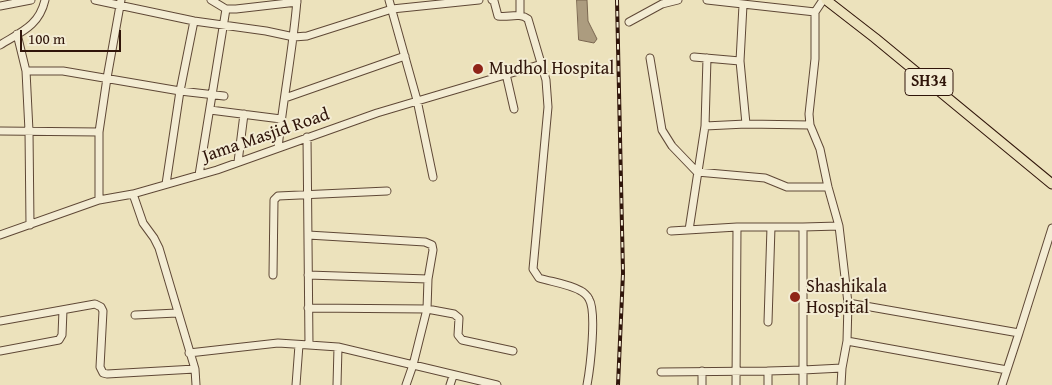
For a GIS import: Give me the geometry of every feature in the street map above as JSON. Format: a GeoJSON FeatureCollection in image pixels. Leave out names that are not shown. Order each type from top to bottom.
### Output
{"type":"FeatureCollection","features":[{"type":"Feature","properties":{"kind":"main road","name":"SH34"},"geometry":{"type":"LineString","coordinates":[[824,0],[883,44],[1049,182]]}},
{"type":"Feature","properties":{"kind":"street"},"geometry":{"type":"LineString","coordinates":[[0,6],[31,0]]}},
{"type":"Feature","properties":{"kind":"street"},"geometry":{"type":"LineString","coordinates":[[0,45],[31,27],[38,18],[45,0]]}},
{"type":"Feature","properties":{"kind":"street"},"geometry":{"type":"LineString","coordinates":[[95,0],[121,3],[194,21],[266,31],[294,37],[307,36],[392,9],[440,2],[479,0]]}},
{"type":"Feature","properties":{"kind":"street"},"geometry":{"type":"LineString","coordinates":[[211,0],[226,9],[297,3],[278,148]]}},
{"type":"Feature","properties":{"kind":"street"},"geometry":{"type":"LineString","coordinates":[[389,0],[418,100],[433,177]]}},
{"type":"Feature","properties":{"kind":"street"},"geometry":{"type":"LineString","coordinates":[[492,0],[494,1],[498,16],[520,15],[528,19],[546,80],[548,107],[533,269],[539,278],[582,291],[589,299],[593,331],[588,385]]}},
{"type":"Feature","properties":{"kind":"street"},"geometry":{"type":"LineString","coordinates":[[520,0],[520,15]]}},
{"type":"Feature","properties":{"kind":"street"},"geometry":{"type":"LineString","coordinates":[[628,22],[662,4],[678,0]]}},
{"type":"Feature","properties":{"kind":"street"},"geometry":{"type":"LineString","coordinates":[[706,0],[815,12]]}},
{"type":"Feature","properties":{"kind":"street"},"geometry":{"type":"LineString","coordinates":[[824,0],[815,12],[815,58],[809,102],[810,125],[820,149],[839,226],[848,303],[847,341],[841,385]]}},
{"type":"Feature","properties":{"kind":"street"},"geometry":{"type":"LineString","coordinates":[[99,200],[99,132],[121,3]]}},
{"type":"Feature","properties":{"kind":"street"},"geometry":{"type":"LineString","coordinates":[[743,4],[740,61],[746,124]]}},
{"type":"Feature","properties":{"kind":"street"},"geometry":{"type":"LineString","coordinates":[[200,175],[226,9]]}},
{"type":"Feature","properties":{"kind":"street"},"geometry":{"type":"LineString","coordinates":[[166,184],[180,90],[194,21]]}},
{"type":"Feature","properties":{"kind":"street"},"geometry":{"type":"LineString","coordinates":[[18,34],[26,71],[30,131],[30,225]]}},
{"type":"Feature","properties":{"kind":"street"},"geometry":{"type":"LineString","coordinates":[[285,98],[405,56]]}},
{"type":"Feature","properties":{"kind":"street"},"geometry":{"type":"LineString","coordinates":[[694,57],[740,61]]}},
{"type":"Feature","properties":{"kind":"street"},"geometry":{"type":"LineString","coordinates":[[650,58],[662,130],[677,152],[697,172],[766,178],[787,187],[828,187]]}},
{"type":"Feature","properties":{"kind":"street"},"geometry":{"type":"LineString","coordinates":[[689,230],[705,126],[707,58]]}},
{"type":"Feature","properties":{"kind":"street","name":"Jama Masjid Road"},"geometry":{"type":"LineString","coordinates":[[0,235],[99,200],[133,194],[200,175],[418,100],[542,64]]}},
{"type":"Feature","properties":{"kind":"street"},"geometry":{"type":"LineString","coordinates":[[26,71],[63,71],[224,96]]}},
{"type":"Feature","properties":{"kind":"street"},"geometry":{"type":"LineString","coordinates":[[506,74],[514,109]]}},
{"type":"Feature","properties":{"kind":"street"},"geometry":{"type":"LineString","coordinates":[[210,110],[281,119]]}},
{"type":"Feature","properties":{"kind":"street"},"geometry":{"type":"LineString","coordinates":[[238,162],[244,114]]}},
{"type":"Feature","properties":{"kind":"street"},"geometry":{"type":"LineString","coordinates":[[705,126],[746,124],[810,125]]}},
{"type":"Feature","properties":{"kind":"street"},"geometry":{"type":"LineString","coordinates":[[0,131],[99,132]]}},
{"type":"Feature","properties":{"kind":"street"},"geometry":{"type":"LineString","coordinates":[[307,137],[309,344]]}},
{"type":"Feature","properties":{"kind":"street"},"geometry":{"type":"LineString","coordinates":[[273,275],[274,200],[278,196],[387,191]]}},
{"type":"Feature","properties":{"kind":"street"},"geometry":{"type":"LineString","coordinates":[[133,194],[143,223],[159,248],[195,370],[196,385]]}},
{"type":"Feature","properties":{"kind":"street"},"geometry":{"type":"LineString","coordinates":[[671,231],[737,227],[839,226]]}},
{"type":"Feature","properties":{"kind":"street"},"geometry":{"type":"LineString","coordinates":[[736,385],[737,227]]}},
{"type":"Feature","properties":{"kind":"street"},"geometry":{"type":"LineString","coordinates":[[768,322],[771,227]]}},
{"type":"Feature","properties":{"kind":"street"},"geometry":{"type":"LineString","coordinates":[[803,227],[803,385]]}},
{"type":"Feature","properties":{"kind":"street"},"geometry":{"type":"LineString","coordinates":[[1002,385],[1052,228]]}},
{"type":"Feature","properties":{"kind":"street"},"geometry":{"type":"LineString","coordinates":[[308,235],[429,243],[432,245],[426,309],[406,385]]}},
{"type":"Feature","properties":{"kind":"street"},"geometry":{"type":"LineString","coordinates":[[308,275],[428,279]]}},
{"type":"Feature","properties":{"kind":"street"},"geometry":{"type":"LineString","coordinates":[[848,303],[1019,333]]}},
{"type":"Feature","properties":{"kind":"street"},"geometry":{"type":"LineString","coordinates":[[0,321],[95,304],[101,307],[103,311],[100,367],[103,373],[195,370]]}},
{"type":"Feature","properties":{"kind":"street"},"geometry":{"type":"LineString","coordinates":[[308,308],[426,309],[454,314],[459,318],[458,335],[462,340],[513,351]]}},
{"type":"Feature","properties":{"kind":"street"},"geometry":{"type":"LineString","coordinates":[[0,351],[59,340],[62,335],[63,310]]}},
{"type":"Feature","properties":{"kind":"street"},"geometry":{"type":"LineString","coordinates":[[135,315],[177,313]]}},
{"type":"Feature","properties":{"kind":"street"},"geometry":{"type":"LineString","coordinates":[[847,341],[1007,370]]}},
{"type":"Feature","properties":{"kind":"street"},"geometry":{"type":"LineString","coordinates":[[189,353],[278,343],[309,344],[338,348],[413,364],[453,376],[498,385]]}},
{"type":"Feature","properties":{"kind":"street"},"geometry":{"type":"LineString","coordinates":[[296,385],[299,344]]}},
{"type":"Feature","properties":{"kind":"street"},"geometry":{"type":"LineString","coordinates":[[336,385],[338,348]]}},
{"type":"Feature","properties":{"kind":"street"},"geometry":{"type":"LineString","coordinates":[[661,372],[735,372],[842,368]]}},
{"type":"Feature","properties":{"kind":"street"},"geometry":{"type":"LineString","coordinates":[[702,371],[702,385]]}},
{"type":"Feature","properties":{"kind":"street"},"geometry":{"type":"LineString","coordinates":[[768,371],[768,385]]}},
{"type":"Feature","properties":{"kind":"street"},"geometry":{"type":"LineString","coordinates":[[450,385],[453,376]]}},
{"type":"Feature","properties":{"kind":"shaded area"},"geometry":{"type":"Polygon","coordinates":[[[577,0],[587,0],[588,21],[597,39],[594,43],[579,40],[577,0]]]}},
{"type":"Feature","properties":{"kind":"railway"},"geometry":{"type":"LineString","coordinates":[[617,0],[623,273],[618,385]]}},
{"type":"Feature","properties":{"kind":"place","name":"Mudhol Hospital"},"geometry":{"type":"Point","coordinates":[478,69]}},
{"type":"Feature","properties":{"kind":"place","name":"Shashikala Hospital"},"geometry":{"type":"Point","coordinates":[795,297]}}]}
